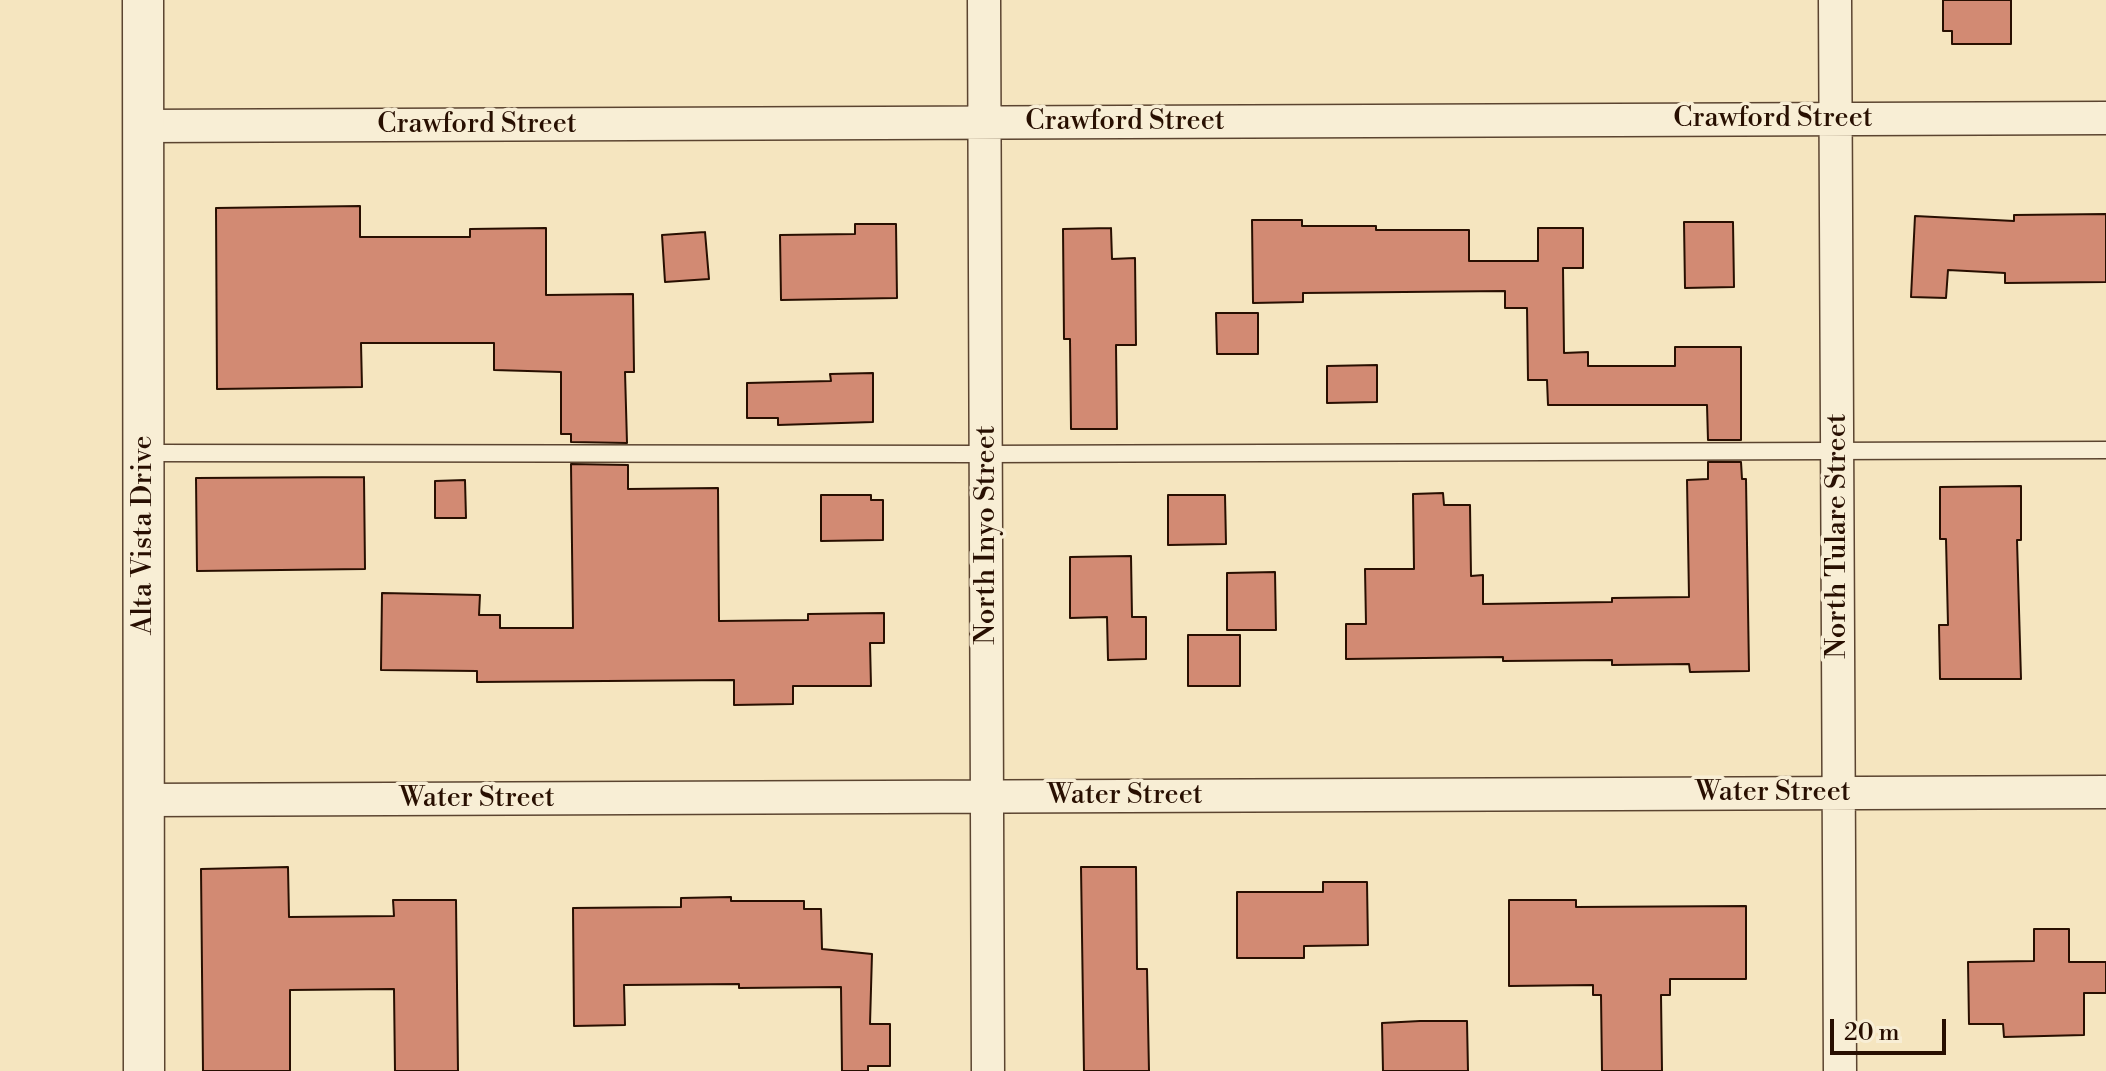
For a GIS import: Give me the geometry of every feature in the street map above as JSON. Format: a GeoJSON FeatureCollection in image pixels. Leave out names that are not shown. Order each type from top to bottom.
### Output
{"type":"FeatureCollection","features":[{"type":"Feature","properties":{"kind":"street","name":"Alta Vista Drive"},"geometry":{"type":"LineString","coordinates":[[143,0],[144,1071]]}},
{"type":"Feature","properties":{"kind":"street","name":"North Inyo Street"},"geometry":{"type":"LineString","coordinates":[[984,0],[988,1071]]}},
{"type":"Feature","properties":{"kind":"street","name":"North Tulare Street"},"geometry":{"type":"LineString","coordinates":[[1835,0],[1840,1071]]}},
{"type":"Feature","properties":{"kind":"street","name":"Crawford Street"},"geometry":{"type":"LineString","coordinates":[[143,126],[2106,118]]}},
{"type":"Feature","properties":{"kind":"street","name":"Water Street"},"geometry":{"type":"LineString","coordinates":[[144,800],[2106,792]]}},
{"type":"Feature","properties":{"kind":"lane"},"geometry":{"type":"LineString","coordinates":[[144,453],[2106,450]]}},
{"type":"Feature","properties":{"kind":"building"},"geometry":{"type":"Polygon","coordinates":[[[1943,0],[2011,0],[2011,44],[1952,44],[1952,31],[1943,31],[1943,0]]]}},
{"type":"Feature","properties":{"kind":"building"},"geometry":{"type":"Polygon","coordinates":[[[360,206],[360,237],[470,237],[470,229],[546,228],[546,295],[633,294],[634,372],[625,372],[627,443],[571,442],[571,434],[561,434],[561,372],[494,370],[494,343],[361,343],[362,387],[217,389],[216,208],[360,206]]]}},
{"type":"Feature","properties":{"kind":"building"},"geometry":{"type":"Polygon","coordinates":[[[2106,214],[2106,282],[2005,283],[2005,273],[1948,270],[1946,298],[1911,297],[1915,216],[2014,221],[2014,215],[2106,214]]]}},
{"type":"Feature","properties":{"kind":"building"},"geometry":{"type":"Polygon","coordinates":[[[1252,220],[1302,220],[1302,226],[1376,226],[1376,230],[1469,230],[1469,261],[1538,261],[1538,228],[1583,228],[1583,268],[1563,268],[1564,353],[1588,352],[1588,366],[1675,366],[1675,347],[1741,347],[1741,440],[1708,440],[1707,405],[1548,405],[1547,380],[1528,380],[1527,308],[1505,308],[1505,291],[1303,293],[1303,302],[1253,303],[1252,220]]]}},
{"type":"Feature","properties":{"kind":"building"},"geometry":{"type":"Polygon","coordinates":[[[1684,222],[1733,222],[1734,287],[1685,288],[1684,222]]]}},
{"type":"Feature","properties":{"kind":"building"},"geometry":{"type":"Polygon","coordinates":[[[855,224],[896,224],[897,298],[781,300],[780,235],[855,234],[855,224]]]}},
{"type":"Feature","properties":{"kind":"building"},"geometry":{"type":"Polygon","coordinates":[[[1111,228],[1112,259],[1135,258],[1136,345],[1116,345],[1117,429],[1071,429],[1070,339],[1064,339],[1063,229],[1111,228]]]}},
{"type":"Feature","properties":{"kind":"building"},"geometry":{"type":"Polygon","coordinates":[[[705,232],[709,279],[665,282],[662,235],[705,232]]]}},
{"type":"Feature","properties":{"kind":"building"},"geometry":{"type":"Polygon","coordinates":[[[1216,313],[1258,313],[1258,354],[1217,354],[1216,313]]]}},
{"type":"Feature","properties":{"kind":"building"},"geometry":{"type":"Polygon","coordinates":[[[1377,365],[1377,402],[1327,403],[1327,366],[1377,365]]]}},
{"type":"Feature","properties":{"kind":"building"},"geometry":{"type":"Polygon","coordinates":[[[873,373],[873,422],[778,425],[778,418],[747,418],[747,383],[831,381],[830,374],[873,373]]]}},
{"type":"Feature","properties":{"kind":"building"},"geometry":{"type":"Polygon","coordinates":[[[1708,462],[1741,462],[1742,479],[1746,479],[1749,671],[1690,672],[1689,664],[1612,665],[1612,660],[1503,661],[1503,657],[1346,659],[1346,624],[1366,624],[1365,569],[1414,569],[1413,494],[1443,493],[1444,505],[1470,505],[1471,576],[1483,575],[1483,604],[1689,597],[1687,480],[1708,479],[1708,462]]]}},
{"type":"Feature","properties":{"kind":"building"},"geometry":{"type":"Polygon","coordinates":[[[571,464],[628,465],[628,489],[718,488],[719,621],[808,620],[808,614],[884,613],[884,643],[870,643],[871,686],[793,686],[793,704],[734,705],[734,680],[477,682],[477,671],[381,670],[382,593],[480,595],[479,615],[500,615],[500,628],[573,628],[571,464]]]}},
{"type":"Feature","properties":{"kind":"building"},"geometry":{"type":"Polygon","coordinates":[[[364,477],[365,569],[197,571],[196,478],[364,477]]]}},
{"type":"Feature","properties":{"kind":"building"},"geometry":{"type":"Polygon","coordinates":[[[465,480],[466,518],[435,518],[435,481],[465,480]]]}},
{"type":"Feature","properties":{"kind":"building"},"geometry":{"type":"Polygon","coordinates":[[[2021,486],[2021,540],[2017,540],[2021,679],[1940,679],[1939,625],[1948,625],[1946,539],[1940,539],[1940,487],[2021,486]]]}},
{"type":"Feature","properties":{"kind":"building"},"geometry":{"type":"Polygon","coordinates":[[[821,495],[871,495],[871,500],[883,500],[883,540],[821,541],[821,495]]]}},
{"type":"Feature","properties":{"kind":"building"},"geometry":{"type":"Polygon","coordinates":[[[1168,495],[1225,495],[1226,544],[1168,545],[1168,495]]]}},
{"type":"Feature","properties":{"kind":"building"},"geometry":{"type":"Polygon","coordinates":[[[1131,556],[1132,617],[1146,617],[1146,659],[1108,660],[1107,617],[1070,618],[1070,557],[1131,556]]]}},
{"type":"Feature","properties":{"kind":"building"},"geometry":{"type":"Polygon","coordinates":[[[1275,572],[1276,630],[1227,630],[1227,573],[1275,572]]]}},
{"type":"Feature","properties":{"kind":"building"},"geometry":{"type":"Polygon","coordinates":[[[1188,635],[1240,635],[1240,686],[1188,686],[1188,635]]]}},
{"type":"Feature","properties":{"kind":"building"},"geometry":{"type":"Polygon","coordinates":[[[288,867],[289,917],[394,916],[393,900],[456,900],[458,1071],[395,1071],[394,989],[290,990],[290,1071],[203,1071],[201,869],[288,867]]]}},
{"type":"Feature","properties":{"kind":"building"},"geometry":{"type":"Polygon","coordinates":[[[1081,867],[1136,867],[1137,969],[1147,969],[1149,1071],[1084,1071],[1081,867]]]}},
{"type":"Feature","properties":{"kind":"building"},"geometry":{"type":"Polygon","coordinates":[[[1323,882],[1367,882],[1368,945],[1304,946],[1304,958],[1237,958],[1237,892],[1323,892],[1323,882]]]}},
{"type":"Feature","properties":{"kind":"building"},"geometry":{"type":"Polygon","coordinates":[[[731,897],[731,901],[804,901],[804,909],[821,909],[822,949],[872,954],[870,1024],[890,1024],[890,1066],[868,1066],[868,1071],[842,1071],[841,987],[624,985],[625,1025],[574,1026],[573,908],[681,907],[681,898],[731,897]]]}},
{"type":"Feature","properties":{"kind":"building"},"geometry":{"type":"Polygon","coordinates":[[[1509,900],[1576,900],[1576,907],[1746,906],[1746,979],[1670,979],[1670,995],[1661,995],[1662,1071],[1602,1071],[1601,995],[1593,995],[1593,985],[1509,986],[1509,900]]]}},
{"type":"Feature","properties":{"kind":"building"},"geometry":{"type":"Polygon","coordinates":[[[2034,929],[2069,929],[2069,962],[2106,962],[2106,993],[2084,993],[2084,1035],[2004,1037],[2003,1024],[1969,1024],[1968,962],[2034,961],[2034,929]]]}},
{"type":"Feature","properties":{"kind":"building"},"geometry":{"type":"Polygon","coordinates":[[[1467,1021],[1468,1071],[1383,1071],[1382,1023],[1467,1021]]]}}]}
